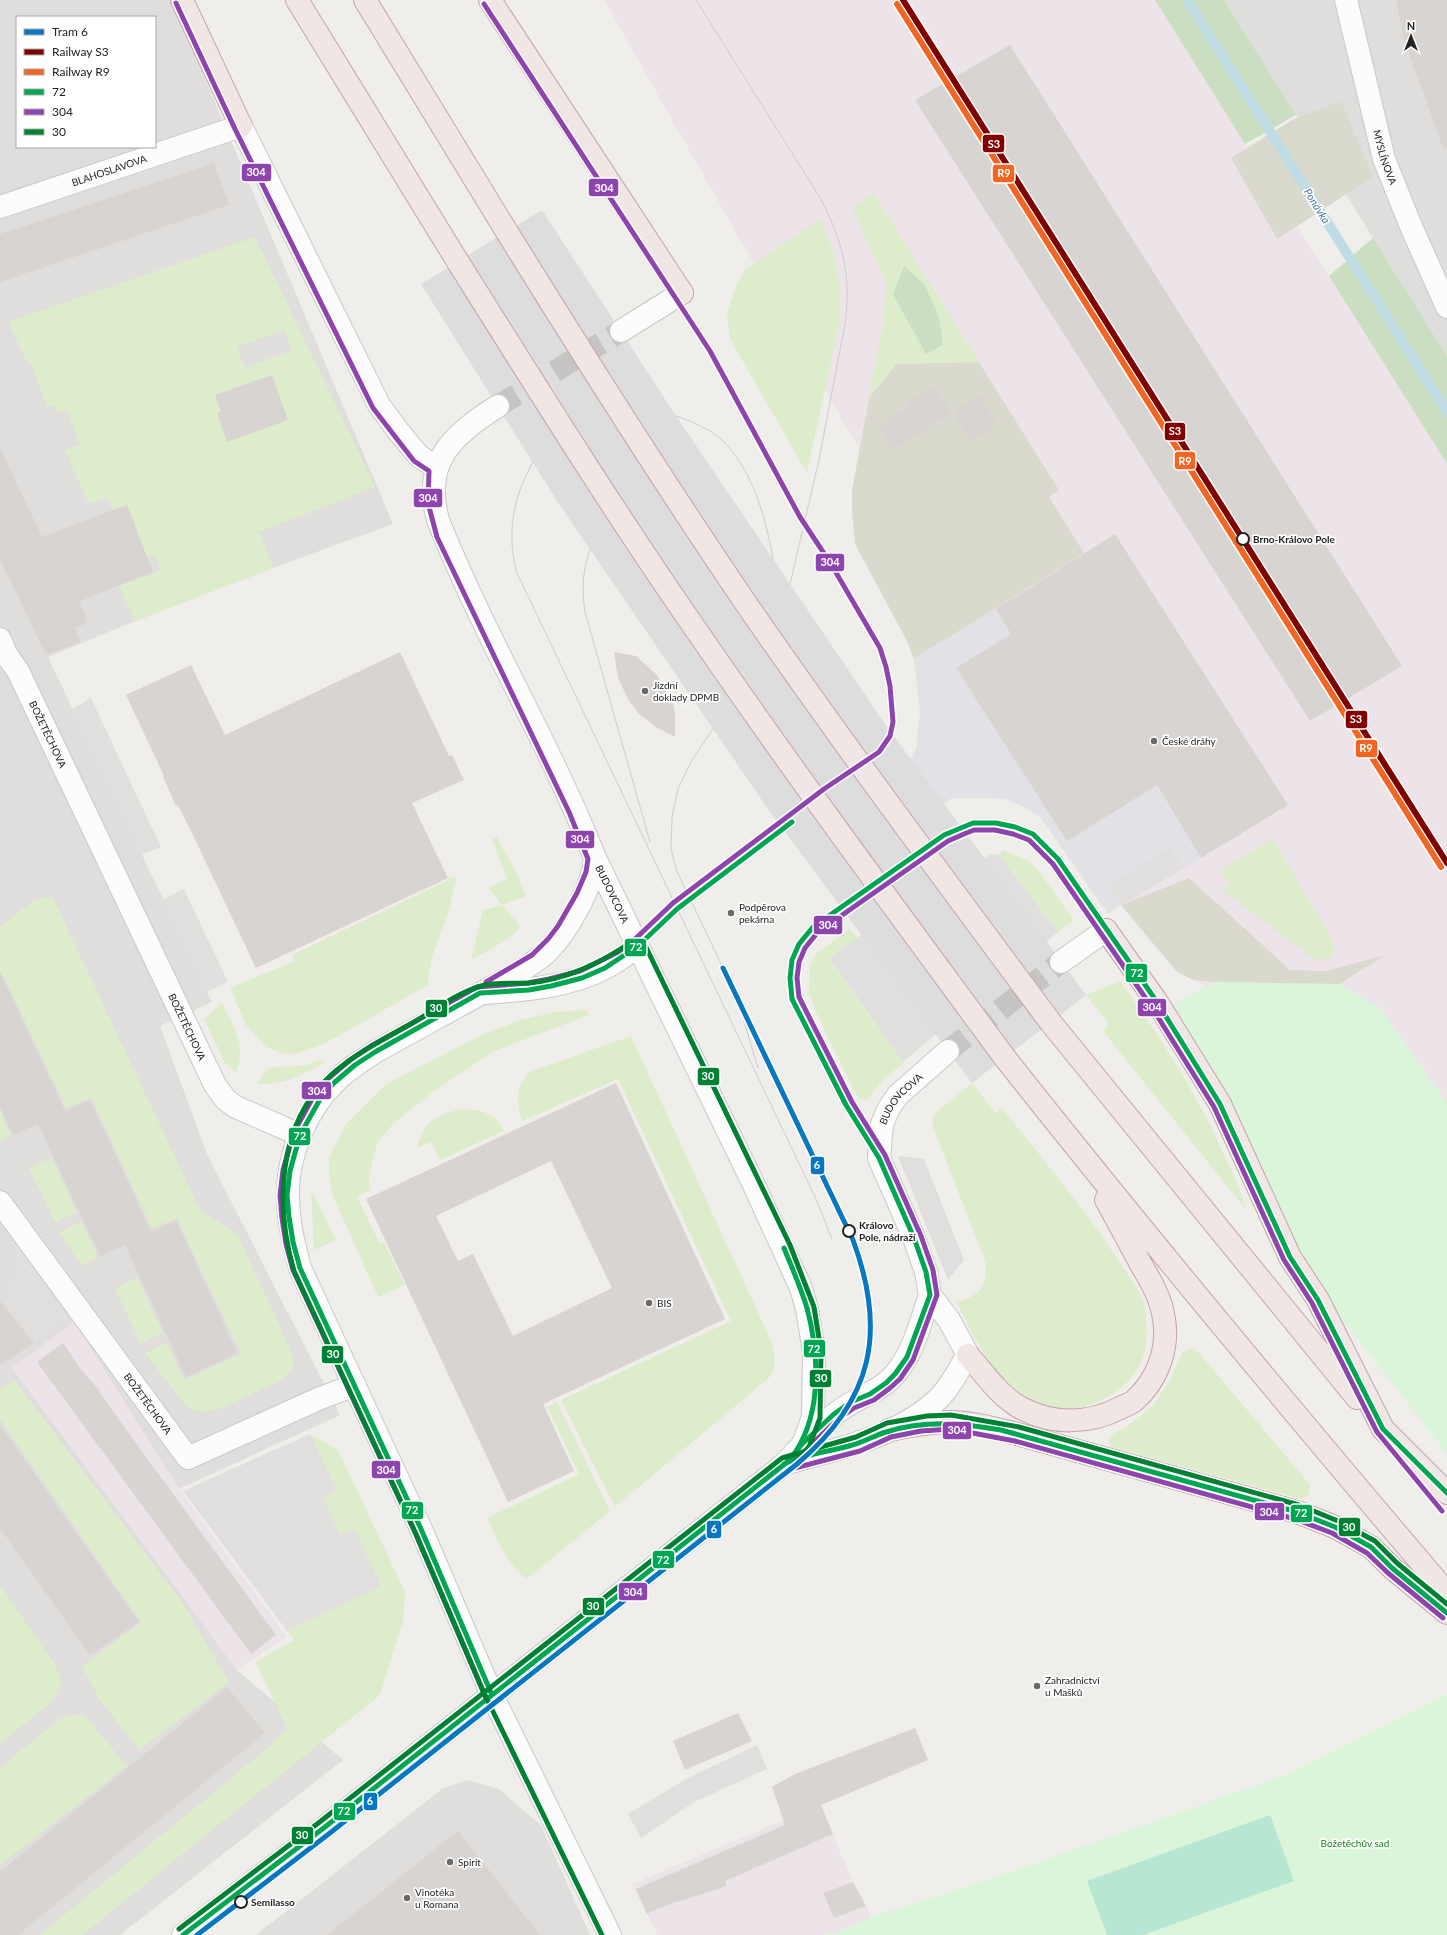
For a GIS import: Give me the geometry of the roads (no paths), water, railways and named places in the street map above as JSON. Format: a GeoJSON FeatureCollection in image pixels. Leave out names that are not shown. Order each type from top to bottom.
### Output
{"type":"FeatureCollection","features":[{"type":"Feature","properties":{"kind":"highway"},"geometry":{"type":"LineString","coordinates":[[182,0],[241,126]]}},
{"type":"Feature","properties":{"kind":"highway"},"geometry":{"type":"LineString","coordinates":[[298,0],[458,262],[572,443],[699,635],[813,797],[1005,1058],[1080,1153],[1296,1416],[1447,1593]]}},
{"type":"Feature","properties":{"kind":"highway"},"geometry":{"type":"LineString","coordinates":[[365,0],[615,406],[747,604],[853,756],[1051,1023],[1447,1507]]}},
{"type":"Feature","properties":{"kind":"highway"},"geometry":{"type":"LineString","coordinates":[[490,0],[682,293]]}},
{"type":"Feature","properties":{"kind":"highway"},"geometry":{"type":"LineString","coordinates":[[1106,930],[1181,1039],[1220,1104],[1290,1257],[1318,1300],[1383,1429],[1447,1493]]}},
{"type":"Feature","properties":{"kind":"highway"},"geometry":{"type":"LineString","coordinates":[[968,1355],[1004,1395],[1020,1408],[1037,1414],[1065,1420],[1087,1420],[1112,1412],[1133,1401],[1151,1380],[1163,1353],[1165,1336],[1164,1320],[1158,1294],[1080,1153]]}},
{"type":"Feature","properties":{"kind":"highway"},"geometry":{"type":"LineString","coordinates":[[889,1430],[924,1424],[951,1422],[985,1427],[1017,1434],[1297,1512],[1336,1527],[1371,1547],[1392,1568],[1447,1613]]}},
{"type":"Feature","properties":{"kind":"street","name":"MYSLÍNOVA"},"geometry":{"type":"LineString","coordinates":[[1346,0],[1384,160],[1410,224],[1447,307]]}},
{"type":"Feature","properties":{"kind":"street","name":"BLAHOSLAVOVA"},"geometry":{"type":"LineString","coordinates":[[0,207],[241,126]]}},
{"type":"Feature","properties":{"kind":"street"},"geometry":{"type":"LineString","coordinates":[[241,126],[379,405],[419,456],[437,468]]}},
{"type":"Feature","properties":{"kind":"street"},"geometry":{"type":"LineString","coordinates":[[621,331],[682,293]]}},
{"type":"Feature","properties":{"kind":"street","name":"BUDOVCOVA"},"geometry":{"type":"LineString","coordinates":[[498,406],[458,434],[446,451],[437,468],[433,486],[434,506],[444,535],[575,809],[595,858],[784,1248],[808,1309],[814,1352],[815,1376],[813,1417],[804,1443]]}},
{"type":"Feature","properties":{"kind":"street","name":"BOŽETĚCHOVA"},"geometry":{"type":"LineString","coordinates":[[0,639],[6,654],[18,671],[215,1085],[226,1100],[236,1107],[300,1135]]}},
{"type":"Feature","properties":{"kind":"street"},"geometry":{"type":"LineString","coordinates":[[595,858],[593,874],[583,896],[564,930],[546,952],[523,969],[375,1052],[355,1065],[323,1094],[300,1135],[290,1171],[288,1195],[293,1242],[300,1268],[422,1528],[492,1695],[610,1935]]}},
{"type":"Feature","properties":{"kind":"street"},"geometry":{"type":"LineString","coordinates":[[1061,962],[1106,930]]}},
{"type":"Feature","properties":{"kind":"street"},"geometry":{"type":"LineString","coordinates":[[480,993],[529,990],[582,978],[605,968],[638,946]]}},
{"type":"Feature","properties":{"kind":"street","name":"BUDOVCOVA"},"geometry":{"type":"LineString","coordinates":[[948,1051],[898,1095],[889,1108],[882,1124],[879,1158],[918,1249],[926,1272],[930,1295],[949,1320],[968,1355]]}},
{"type":"Feature","properties":{"kind":"street","name":"BOŽETĚCHOVA"},"geometry":{"type":"LineString","coordinates":[[0,1202],[188,1458],[318,1399],[355,1385]]}},
{"type":"Feature","properties":{"kind":"street","name":"BUDOVCOVA"},"geometry":{"type":"LineString","coordinates":[[183,1935],[324,1827],[786,1462],[804,1443],[840,1410],[851,1402],[870,1394],[886,1383],[895,1374],[907,1357],[930,1295]]}},
{"type":"Feature","properties":{"kind":"street"},"geometry":{"type":"LineString","coordinates":[[786,1462],[858,1444],[889,1430],[915,1415],[940,1396],[968,1355]]}},
{"type":"Feature","properties":{"kind":"waterway","name":"Ponávka"},"geometry":{"type":"LineString","coordinates":[[1187,0],[1447,412]]}},
{"type":"Feature","properties":{"kind":"tunnel"},"geometry":{"type":"LineString","coordinates":[[498,406],[621,331]]}},
{"type":"Feature","properties":{"kind":"tunnel"},"geometry":{"type":"LineString","coordinates":[[948,1051],[1061,962]]}},
{"type":"Feature","properties":{"kind":"tram line"},"geometry":{"type":"LineString","coordinates":[[696,0],[819,196],[834,227],[846,273],[847,306],[845,324],[819,460],[790,584]]}},
{"type":"Feature","properties":{"kind":"tram line"},"geometry":{"type":"LineString","coordinates":[[676,416],[695,423],[719,437],[743,467],[757,496],[773,559]]}},
{"type":"Feature","properties":{"kind":"tram line"},"geometry":{"type":"LineString","coordinates":[[533,462],[526,475],[516,502],[513,516],[512,544],[517,573],[816,1199],[832,1239]]}},
{"type":"Feature","properties":{"kind":"tram line"},"geometry":{"type":"LineString","coordinates":[[590,550],[585,566],[583,581],[585,612],[650,842]]}},
{"type":"Feature","properties":{"kind":"tram line"},"geometry":{"type":"LineString","coordinates":[[713,729],[692,760],[678,789],[672,817],[671,849],[676,869],[723,968]]}},
{"type":"Feature","properties":{"kind":"tram line","name":"6"},"geometry":{"type":"LineString","coordinates":[[197,1935],[330,1833],[797,1464],[823,1440],[843,1415],[857,1389],[866,1362],[870,1334],[869,1305],[863,1273],[853,1240],[723,968]]}},
{"type":"Feature","properties":{"kind":"tram line"},"geometry":{"type":"LineString","coordinates":[[739,1005],[758,1068]]}},
{"type":"Feature","properties":{"kind":"rail line","name":"S3"},"geometry":{"type":"LineString","coordinates":[[903,0],[1447,863]]}},
{"type":"Feature","properties":{"kind":"rail line","name":"R9"},"geometry":{"type":"LineString","coordinates":[[897,4],[1441,867]]}},
{"type":"Feature","properties":{"kind":"place","name":"Brno-Královo Pole"},"geometry":{"type":"Point","coordinates":[1243,539]}},
{"type":"Feature","properties":{"kind":"place","name":"Jízdní doklady DPMB"},"geometry":{"type":"Point","coordinates":[645,691]}},
{"type":"Feature","properties":{"kind":"place","name":"České dráhy"},"geometry":{"type":"Point","coordinates":[1154,741]}},
{"type":"Feature","properties":{"kind":"place","name":"Podpěrova pekárna"},"geometry":{"type":"Point","coordinates":[731,913]}},
{"type":"Feature","properties":{"kind":"place","name":"Královo Pole, nádraží"},"geometry":{"type":"Point","coordinates":[849,1231]}},
{"type":"Feature","properties":{"kind":"place","name":"BIS"},"geometry":{"type":"Point","coordinates":[649,1303]}},
{"type":"Feature","properties":{"kind":"place","name":"Zahradnictví u Mašků"},"geometry":{"type":"Point","coordinates":[1037,1686]}},
{"type":"Feature","properties":{"kind":"place","name":"Spirit"},"geometry":{"type":"Point","coordinates":[450,1862]}},
{"type":"Feature","properties":{"kind":"place","name":"Vinotéka u Romana"},"geometry":{"type":"Point","coordinates":[407,1898]}},
{"type":"Feature","properties":{"kind":"place","name":"Semilasso"},"geometry":{"type":"Point","coordinates":[241,1902]}},
{"type":"Feature","properties":{"kind":"park label","name":"Božetěchův sad"},"geometry":{"type":"Point","coordinates":[1355,1843]}}]}
